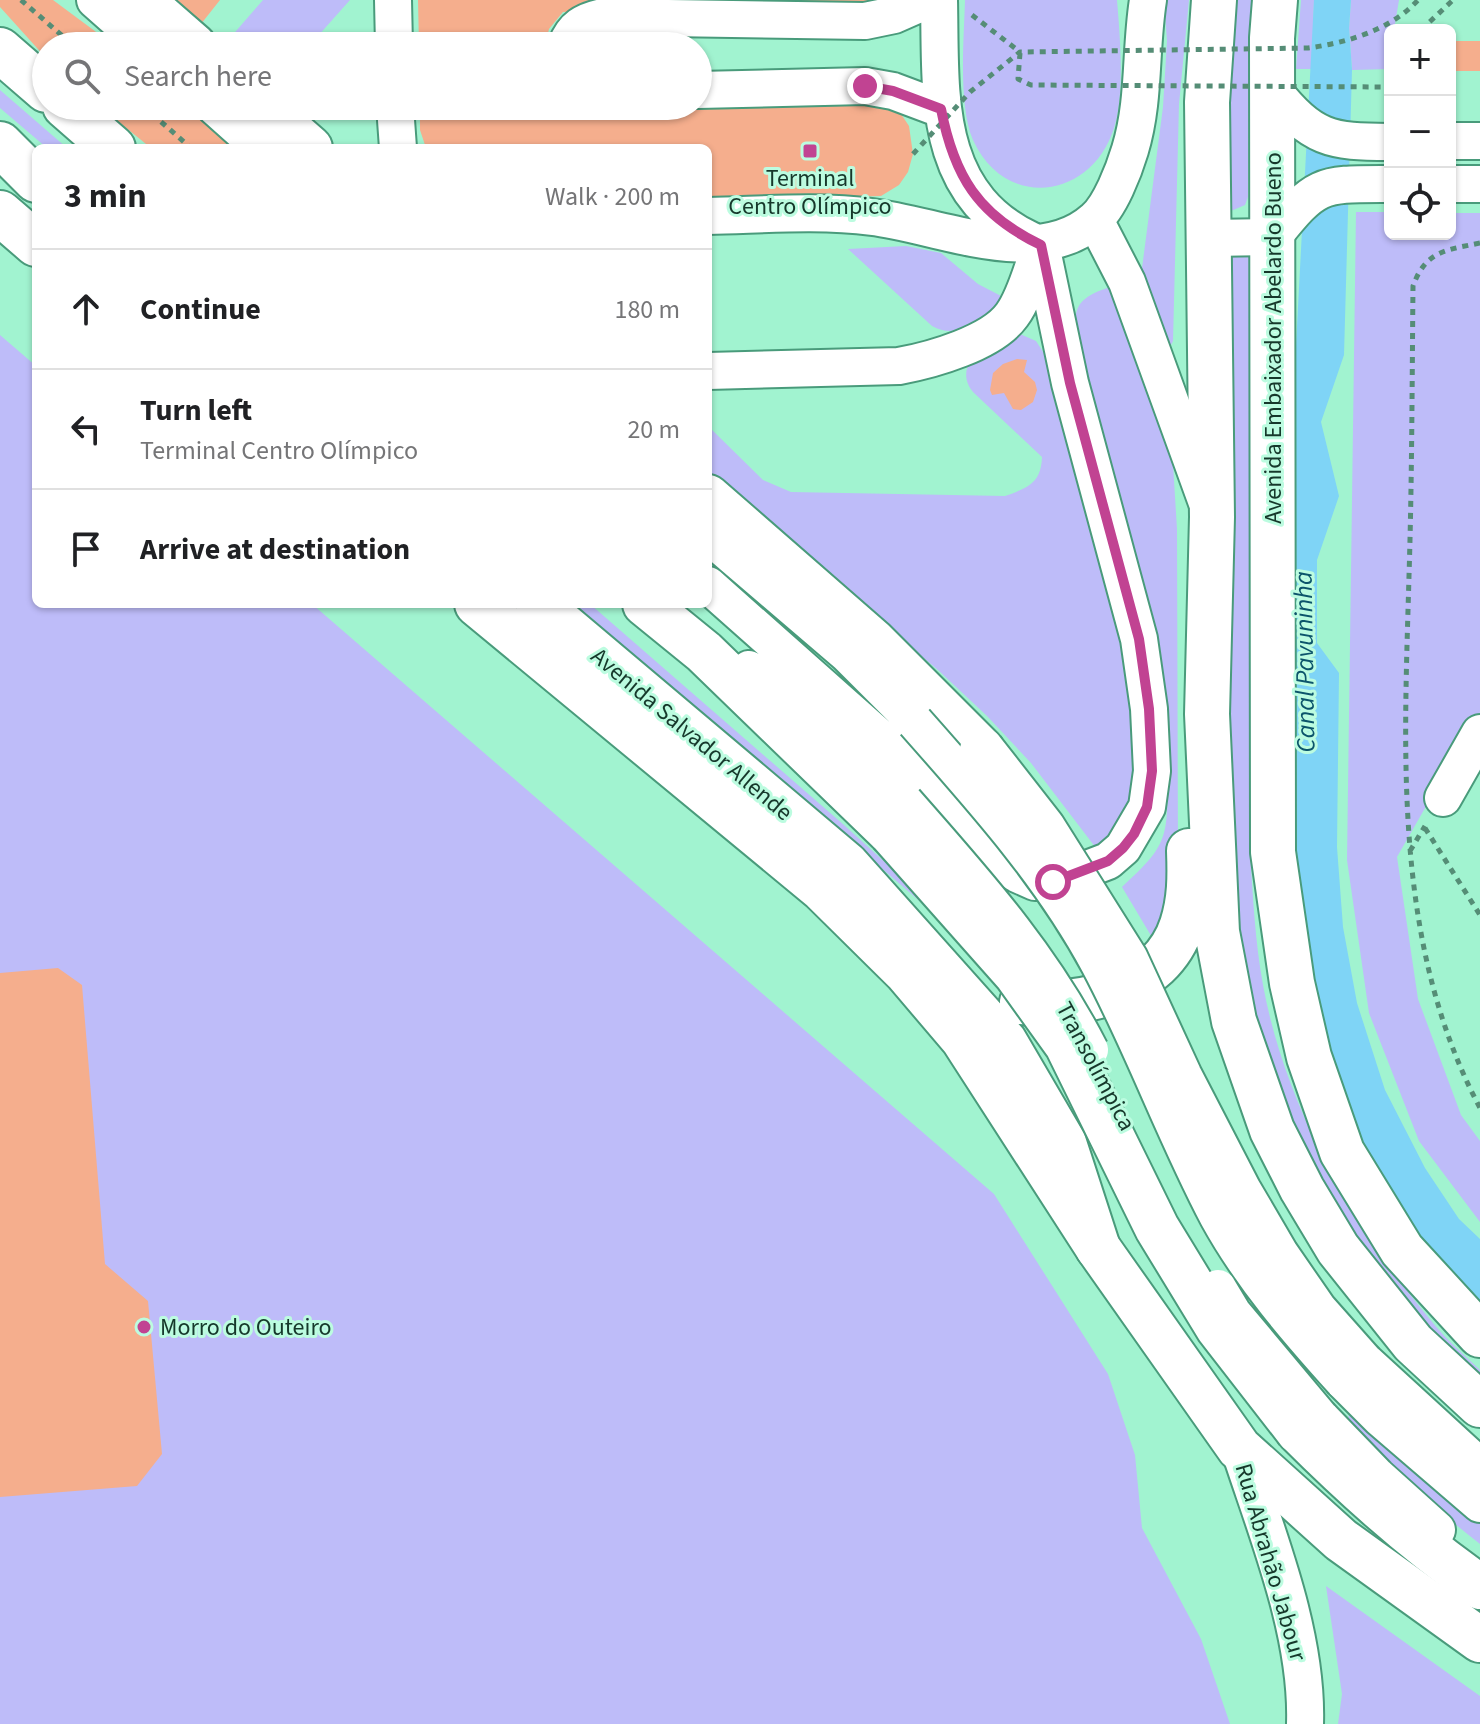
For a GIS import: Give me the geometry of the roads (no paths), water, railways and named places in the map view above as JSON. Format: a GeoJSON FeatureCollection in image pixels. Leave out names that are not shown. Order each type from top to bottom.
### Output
{"type":"FeatureCollection","features":[{"type":"Feature","properties":{"kind":"main road"},"geometry":{"type":"LineString","coordinates":[[141,0],[178,32]]}},
{"type":"Feature","properties":{"kind":"main road"},"geometry":{"type":"LineString","coordinates":[[1214,0],[1207,102],[1212,517],[1207,714],[1217,932],[1234,1021],[1272,1130],[1302,1189],[1338,1249],[1413,1343],[1480,1405]]}},
{"type":"Feature","properties":{"kind":"main road","name":"Avenida Embaixador Abelardo Bueno"},"geometry":{"type":"LineString","coordinates":[[1275,0],[1273,852],[1292,983],[1309,1057],[1342,1152],[1402,1250],[1480,1335]]}},
{"type":"Feature","properties":{"kind":"main road"},"geometry":{"type":"LineString","coordinates":[[0,50],[32,78]]}},
{"type":"Feature","properties":{"kind":"main road"},"geometry":{"type":"LineString","coordinates":[[81,120],[108,144]]}},
{"type":"Feature","properties":{"kind":"main road"},"geometry":{"type":"LineString","coordinates":[[278,120],[305,144]]}},
{"type":"Feature","properties":{"kind":"main road"},"geometry":{"type":"LineString","coordinates":[[0,144],[32,176]]}},
{"type":"Feature","properties":{"kind":"main road"},"geometry":{"type":"LineString","coordinates":[[0,213],[32,241]]}},
{"type":"Feature","properties":{"kind":"main road"},"geometry":{"type":"LineString","coordinates":[[712,500],[873,641],[982,750],[1043,828],[1126,960],[1180,1077],[1239,1191],[1352,1373],[1480,1472]]}},
{"type":"Feature","properties":{"kind":"main road"},"geometry":{"type":"LineString","coordinates":[[482,608],[822,889],[906,972],[963,1039],[1098,1248],[1239,1448],[1341,1540],[1480,1640]]}},
{"type":"Feature","properties":{"kind":"main road","name":"Avenida Salvador Allende"},"geometry":{"type":"LineString","coordinates":[[543,608],[846,864]]}},
{"type":"Feature","properties":{"kind":"main road"},"geometry":{"type":"LineString","coordinates":[[650,608],[898,817],[1067,1045],[1157,1228],[1218,1328],[1309,1424],[1372,1503],[1430,1552],[1480,1587]]}},
{"type":"Feature","properties":{"kind":"main road"},"geometry":{"type":"LineString","coordinates":[[846,864],[887,887],[923,913],[998,991],[1014,1001],[1088,1000],[1110,993],[1138,980],[1163,961],[1181,928],[1190,890],[1191,799],[1208,740]]}},
{"type":"Feature","properties":{"kind":"main road"},"geometry":{"type":"LineString","coordinates":[[846,864],[1005,1042],[1064,1143],[1098,1248]]}},
{"type":"Feature","properties":{"kind":"street"},"geometry":{"type":"LineString","coordinates":[[95,0],[131,32]]}},
{"type":"Feature","properties":{"kind":"street"},"geometry":{"type":"LineString","coordinates":[[393,0],[394,32]]}},
{"type":"Feature","properties":{"kind":"street"},"geometry":{"type":"LineString","coordinates":[[574,32],[584,21],[603,17],[865,21],[894,15],[928,0]]}},
{"type":"Feature","properties":{"kind":"street"},"geometry":{"type":"LineString","coordinates":[[712,589],[930,782],[998,861],[1017,874],[1035,882],[1053,882],[1108,861],[1134,834],[1147,807],[1152,771],[1149,709],[1139,639],[1070,383],[1041,245],[1006,226],[984,208],[963,179],[947,141],[941,109],[953,4]]}},
{"type":"Feature","properties":{"kind":"street"},"geometry":{"type":"LineString","coordinates":[[712,216],[799,214],[869,217],[1000,242],[1041,245],[1059,240],[1095,220],[1115,188],[1130,151],[1141,102],[1146,4]]}},
{"type":"Feature","properties":{"kind":"street"},"geometry":{"type":"LineString","coordinates":[[0,33],[32,61]]}},
{"type":"Feature","properties":{"kind":"street"},"geometry":{"type":"LineString","coordinates":[[712,90],[865,86],[893,91],[941,109]]}},
{"type":"Feature","properties":{"kind":"street"},"geometry":{"type":"LineString","coordinates":[[1273,90],[1304,124],[1319,134],[1334,139],[1384,142]]}},
{"type":"Feature","properties":{"kind":"street"},"geometry":{"type":"LineString","coordinates":[[100,120],[127,144]]}},
{"type":"Feature","properties":{"kind":"street"},"geometry":{"type":"LineString","coordinates":[[230,120],[257,144]]}},
{"type":"Feature","properties":{"kind":"street"},"geometry":{"type":"LineString","coordinates":[[396,120],[398,144]]}},
{"type":"Feature","properties":{"kind":"street"},"geometry":{"type":"LineString","coordinates":[[1456,141],[1480,141]]}},
{"type":"Feature","properties":{"kind":"street"},"geometry":{"type":"LineString","coordinates":[[1209,238],[1273,237],[1303,201],[1317,191],[1340,185],[1384,184]]}},
{"type":"Feature","properties":{"kind":"street"},"geometry":{"type":"LineString","coordinates":[[1456,184],[1480,184]]}},
{"type":"Feature","properties":{"kind":"street"},"geometry":{"type":"LineString","coordinates":[[1095,220],[1127,282],[1212,517]]}},
{"type":"Feature","properties":{"kind":"street"},"geometry":{"type":"LineString","coordinates":[[712,371],[899,366],[930,361],[958,351],[1005,323],[1014,313],[1041,245]]}},
{"type":"Feature","properties":{"kind":"street","name":"Transolímpica"},"geometry":{"type":"LineString","coordinates":[[712,538],[847,654],[915,722],[1006,825],[1066,909],[1099,964],[1219,1219],[1269,1295],[1352,1373],[1380,1418],[1480,1504]]}},
{"type":"Feature","properties":{"kind":"street"},"geometry":{"type":"LineString","coordinates":[[674,608],[898,817]]}},
{"type":"Feature","properties":{"kind":"street"},"geometry":{"type":"LineString","coordinates":[[1434,813],[1475,752]]}},
{"type":"Feature","properties":{"kind":"street"},"geometry":{"type":"LineString","coordinates":[[1309,1424],[1480,1562]]}},
{"type":"Feature","properties":{"kind":"street","name":"Rua Abrahão Jabour"},"geometry":{"type":"LineString","coordinates":[[1239,1448],[1296,1635],[1306,1699],[1305,1724]]}},
{"type":"Feature","properties":{"kind":"water","name":"Canal Pavuninha"},"geometry":{"type":"Polygon","coordinates":[[[1314,0],[1351,0],[1344,355],[1321,422],[1339,496],[1317,560],[1317,643],[1339,673],[1337,847],[1343,927],[1357,1003],[1385,1090],[1425,1168],[1459,1219],[1480,1239],[1480,1326],[1380,1209],[1289,942],[1283,595],[1314,0]]]}},
{"type":"Feature","properties":{"kind":"place","name":"Terminal Centro Olímpico"},"geometry":{"type":"Point","coordinates":[810,151]}},
{"type":"Feature","properties":{"kind":"place","name":"Morro do Outeiro"},"geometry":{"type":"Point","coordinates":[144,1327]}}]}
